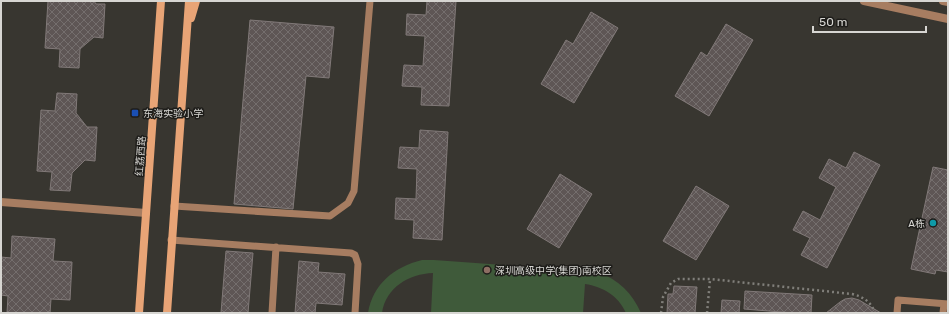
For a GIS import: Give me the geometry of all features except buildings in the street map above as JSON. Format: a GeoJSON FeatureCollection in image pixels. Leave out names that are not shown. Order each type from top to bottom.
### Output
{"type":"FeatureCollection","features":[{"type":"Feature","properties":{"kind":"main road"},"geometry":{"type":"LineString","coordinates":[[167,313],[189,1]]}},
{"type":"Feature","properties":{"kind":"main road"},"geometry":{"type":"LineString","coordinates":[[186,36],[196,1]]}},
{"type":"Feature","properties":{"kind":"main road","name":"红荔西路"},"geometry":{"type":"LineString","coordinates":[[139,313],[160,3]]}},
{"type":"Feature","properties":{"kind":"street"},"geometry":{"type":"LineString","coordinates":[[864,1],[948,19]]}},
{"type":"Feature","properties":{"kind":"street"},"geometry":{"type":"LineString","coordinates":[[943,1],[948,2]]}},
{"type":"Feature","properties":{"kind":"street"},"geometry":{"type":"LineString","coordinates":[[1,202],[146,213]]}},
{"type":"Feature","properties":{"kind":"lane"},"geometry":{"type":"LineString","coordinates":[[174,206],[330,216],[348,203],[354,191],[370,1]]}},
{"type":"Feature","properties":{"kind":"lane"},"geometry":{"type":"LineString","coordinates":[[171,240],[348,252],[355,255],[358,264],[355,313]]}},
{"type":"Feature","properties":{"kind":"lane"},"geometry":{"type":"LineString","coordinates":[[272,313],[276,247]]}},
{"type":"Feature","properties":{"kind":"lane"},"geometry":{"type":"LineString","coordinates":[[897,313],[898,300],[946,304],[943,313]]}},
{"type":"Feature","properties":{"kind":"path"},"geometry":{"type":"LineString","coordinates":[[661,313],[663,297],[671,283],[678,279],[710,279],[852,294],[867,300],[875,313]]}},
{"type":"Feature","properties":{"kind":"path"},"geometry":{"type":"LineString","coordinates":[[707,313],[710,279]]}},
{"type":"Feature","properties":{"kind":"green space"},"geometry":{"type":"Polygon","coordinates":[[[422,260],[598,272],[606,275],[624,288],[629,293],[641,313],[626,313],[619,301],[609,293],[598,287],[585,284],[583,313],[431,313],[433,273],[407,279],[394,289],[388,296],[382,313],[368,313],[375,293],[386,278],[402,267],[422,260]]]}},
{"type":"Feature","properties":{"kind":"place","name":"东海实验小学"},"geometry":{"type":"Point","coordinates":[135,113]}},
{"type":"Feature","properties":{"kind":"place","name":"A栋"},"geometry":{"type":"Point","coordinates":[933,223]}},
{"type":"Feature","properties":{"kind":"place","name":"深圳高级中学(集团)南校区"},"geometry":{"type":"Point","coordinates":[487,270]}}]}
